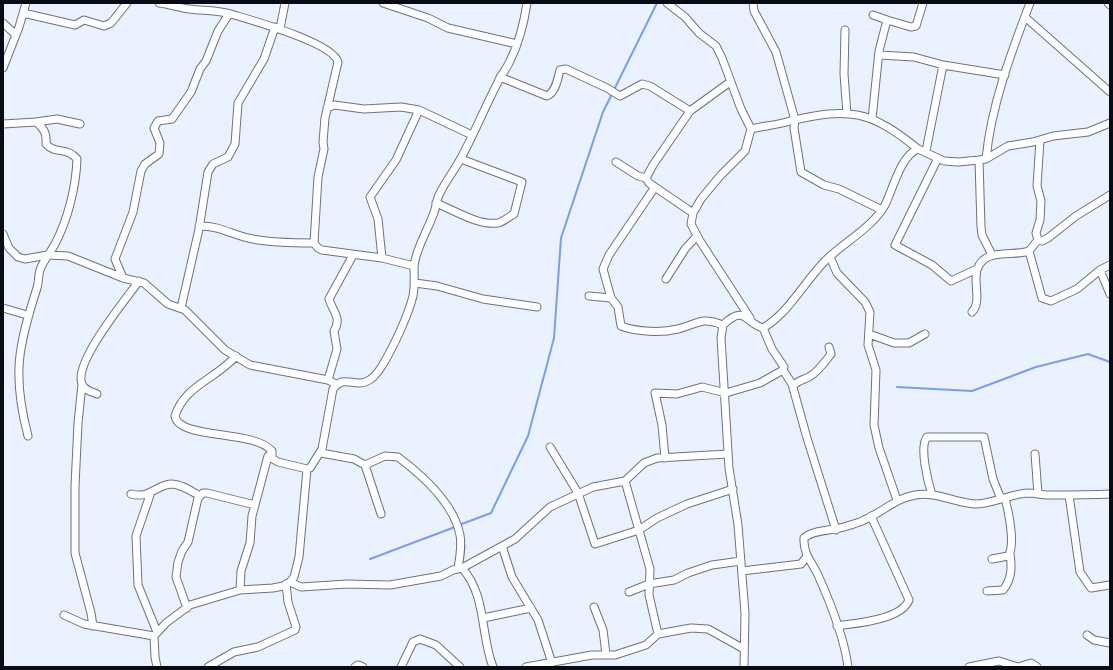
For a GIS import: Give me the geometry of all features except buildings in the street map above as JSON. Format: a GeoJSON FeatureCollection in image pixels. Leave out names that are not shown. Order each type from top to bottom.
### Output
{"type":"FeatureCollection","features":[{"type":"Feature","properties":{"kind":"street"},"geometry":{"type":"LineString","coordinates":[[3,68],[16,35],[25,3]]}},
{"type":"Feature","properties":{"kind":"street"},"geometry":{"type":"LineString","coordinates":[[23,13],[75,24],[84,20],[104,26],[111,23],[127,3]]}},
{"type":"Feature","properties":{"kind":"street"},"geometry":{"type":"LineString","coordinates":[[159,3],[173,4],[186,9],[229,14],[278,28],[322,47],[337,58],[338,62],[327,108],[323,142],[324,149],[318,177],[314,243],[322,250],[382,258],[414,266]]}},
{"type":"Feature","properties":{"kind":"street"},"geometry":{"type":"LineString","coordinates":[[181,308],[199,226],[208,172],[213,164],[228,158],[235,144],[238,103],[264,59],[278,28],[285,3]]}},
{"type":"Feature","properties":{"kind":"street"},"geometry":{"type":"LineString","coordinates":[[383,3],[428,18],[448,28],[517,44]]}},
{"type":"Feature","properties":{"kind":"street"},"geometry":{"type":"LineString","coordinates":[[3,234],[5,244],[18,257],[25,259],[48,255],[68,256],[123,278],[144,283],[168,304],[185,310],[217,343],[250,365],[328,380],[336,384],[350,382],[359,384],[372,380],[382,365],[405,319],[413,297],[415,283],[414,266],[418,250],[434,213],[436,203],[461,159],[500,77],[510,61],[517,44],[527,3]]}},
{"type":"Feature","properties":{"kind":"street"},"geometry":{"type":"LineString","coordinates":[[667,3],[685,17],[700,34],[716,46],[751,129],[745,151],[710,187],[693,212],[691,224],[697,236],[752,320],[758,326],[763,328],[772,349],[784,367],[783,370],[792,386],[836,530]]}},
{"type":"Feature","properties":{"kind":"street"},"geometry":{"type":"LineString","coordinates":[[753,3],[754,11],[776,52],[795,120],[794,128],[799,164],[804,175],[824,185],[839,189],[882,210]]}},
{"type":"Feature","properties":{"kind":"street"},"geometry":{"type":"LineString","coordinates":[[873,15],[911,27],[916,26],[923,3]]}},
{"type":"Feature","properties":{"kind":"street"},"geometry":{"type":"LineString","coordinates":[[992,255],[981,231],[982,160],[1005,75],[1030,3]]}},
{"type":"Feature","properties":{"kind":"street"},"geometry":{"type":"LineString","coordinates":[[123,278],[116,259],[133,212],[141,171],[145,164],[159,154],[160,143],[154,128],[158,121],[172,119],[190,92],[200,69],[206,61],[218,31],[229,14]]}},
{"type":"Feature","properties":{"kind":"street"},"geometry":{"type":"LineString","coordinates":[[1025,17],[1110,92]]}},
{"type":"Feature","properties":{"kind":"street"},"geometry":{"type":"LineString","coordinates":[[872,119],[879,55],[887,20]]}},
{"type":"Feature","properties":{"kind":"street"},"geometry":{"type":"LineString","coordinates":[[3,23],[16,35]]}},
{"type":"Feature","properties":{"kind":"street"},"geometry":{"type":"LineString","coordinates":[[845,30],[844,74],[847,114]]}},
{"type":"Feature","properties":{"kind":"street"},"geometry":{"type":"LineString","coordinates":[[879,55],[914,57],[943,65],[1005,75]]}},
{"type":"Feature","properties":{"kind":"street"},"geometry":{"type":"LineString","coordinates":[[926,152],[943,65]]}},
{"type":"Feature","properties":{"kind":"street"},"geometry":{"type":"LineString","coordinates":[[500,77],[547,96],[556,84],[560,70],[566,69],[607,88],[620,96],[642,84],[650,86],[690,111]]}},
{"type":"Feature","properties":{"kind":"street"},"geometry":{"type":"LineString","coordinates":[[646,178],[653,165],[690,111],[730,82]]}},
{"type":"Feature","properties":{"kind":"street"},"geometry":{"type":"LineString","coordinates":[[327,108],[334,105],[364,109],[400,107],[419,110],[472,135]]}},
{"type":"Feature","properties":{"kind":"street"},"geometry":{"type":"LineString","coordinates":[[382,258],[378,219],[370,197],[396,160],[419,110]]}},
{"type":"Feature","properties":{"kind":"street"},"geometry":{"type":"LineString","coordinates":[[751,129],[825,113],[847,114],[872,119],[892,129],[918,148],[944,161],[958,162],[982,160],[1008,146],[1053,136],[1088,132],[1110,123]]}},
{"type":"Feature","properties":{"kind":"street"},"geometry":{"type":"LineString","coordinates":[[3,124],[57,119],[80,124]]}},
{"type":"Feature","properties":{"kind":"street"},"geometry":{"type":"LineString","coordinates":[[28,436],[21,409],[18,378],[20,349],[40,271],[55,244],[68,209],[77,159],[71,152],[49,148],[46,144],[46,136],[43,128],[36,122]]}},
{"type":"Feature","properties":{"kind":"street"},"geometry":{"type":"LineString","coordinates":[[1038,240],[1036,233],[1040,220],[1041,201],[1037,186],[1040,140]]}},
{"type":"Feature","properties":{"kind":"street"},"geometry":{"type":"LineString","coordinates":[[763,328],[779,316],[807,281],[830,257],[872,222],[882,210],[905,161],[912,151],[918,148]]}},
{"type":"Feature","properties":{"kind":"street"},"geometry":{"type":"LineString","coordinates":[[938,158],[894,245],[932,265],[951,281],[977,269],[992,255],[1029,251],[1038,240]]}},
{"type":"Feature","properties":{"kind":"street"},"geometry":{"type":"LineString","coordinates":[[436,203],[475,219],[489,222],[499,223],[514,214],[522,182],[461,159]]}},
{"type":"Feature","properties":{"kind":"street"},"geometry":{"type":"LineString","coordinates":[[616,162],[638,176],[646,178],[655,187],[693,212]]}},
{"type":"Feature","properties":{"kind":"street"},"geometry":{"type":"LineString","coordinates":[[655,187],[609,255],[604,269],[610,298],[618,307],[621,326],[640,330],[678,329],[705,320],[723,326]]}},
{"type":"Feature","properties":{"kind":"street"},"geometry":{"type":"LineString","coordinates":[[1038,240],[1042,241],[1048,238],[1076,216],[1110,195]]}},
{"type":"Feature","properties":{"kind":"street"},"geometry":{"type":"LineString","coordinates":[[199,226],[222,228],[252,239],[290,243],[314,243]]}},
{"type":"Feature","properties":{"kind":"street"},"geometry":{"type":"LineString","coordinates":[[666,279],[685,249],[697,236]]}},
{"type":"Feature","properties":{"kind":"street"},"geometry":{"type":"LineString","coordinates":[[1029,251],[1042,298],[1051,300],[1077,289],[1100,270],[1110,265]]}},
{"type":"Feature","properties":{"kind":"street"},"geometry":{"type":"LineString","coordinates":[[328,380],[337,349],[334,331],[338,325],[338,319],[329,299],[353,255]]}},
{"type":"Feature","properties":{"kind":"street"},"geometry":{"type":"LineString","coordinates":[[830,257],[837,274],[865,302],[870,312],[868,345],[876,370],[874,425],[879,448],[897,500]]}},
{"type":"Feature","properties":{"kind":"street"},"geometry":{"type":"LineString","coordinates":[[972,312],[976,305],[977,269]]}},
{"type":"Feature","properties":{"kind":"street"},"geometry":{"type":"LineString","coordinates":[[1100,270],[1110,294]]}},
{"type":"Feature","properties":{"kind":"street"},"geometry":{"type":"LineString","coordinates":[[93,626],[75,552],[75,478],[82,384],[81,375],[92,348],[139,281]]}},
{"type":"Feature","properties":{"kind":"street"},"geometry":{"type":"LineString","coordinates":[[415,283],[437,286],[483,299],[537,307]]}},
{"type":"Feature","properties":{"kind":"street"},"geometry":{"type":"LineString","coordinates":[[589,296],[610,298]]}},
{"type":"Feature","properties":{"kind":"street"},"geometry":{"type":"LineString","coordinates":[[739,316],[741,304]]}},
{"type":"Feature","properties":{"kind":"street"},"geometry":{"type":"LineString","coordinates":[[3,308],[28,315]]}},
{"type":"Feature","properties":{"kind":"street"},"geometry":{"type":"LineString","coordinates":[[744,667],[745,613],[741,561],[728,454],[726,393],[721,338],[723,326],[734,317],[745,316],[752,320]]}},
{"type":"Feature","properties":{"kind":"street"},"geometry":{"type":"LineString","coordinates":[[869,334],[894,343],[909,343],[925,334]]}},
{"type":"Feature","properties":{"kind":"street"},"geometry":{"type":"LineString","coordinates":[[792,386],[809,377],[821,367],[832,354],[829,347]]}},
{"type":"Feature","properties":{"kind":"street"},"geometry":{"type":"LineString","coordinates":[[236,356],[182,399],[175,419],[193,431],[229,435],[260,442],[272,451],[272,456],[268,456],[255,505],[250,531],[250,543],[241,571],[240,590]]}},
{"type":"Feature","properties":{"kind":"street"},"geometry":{"type":"LineString","coordinates":[[665,458],[662,425],[655,394],[677,394],[702,387],[726,393],[760,383],[783,370]]}},
{"type":"Feature","properties":{"kind":"street"},"geometry":{"type":"LineString","coordinates":[[82,384],[85,388],[97,394]]}},
{"type":"Feature","properties":{"kind":"street"},"geometry":{"type":"LineString","coordinates":[[64,615],[72,620],[93,626],[156,634],[190,606],[240,590],[273,588],[288,583],[294,577],[299,557],[307,469],[321,452],[333,389],[336,384]]}},
{"type":"Feature","properties":{"kind":"street"},"geometry":{"type":"LineString","coordinates":[[932,495],[928,481],[923,441],[927,437],[984,437],[993,479],[1009,512],[1011,568],[1009,581],[1003,590],[987,591]]}},
{"type":"Feature","properties":{"kind":"street"},"geometry":{"type":"LineString","coordinates":[[550,447],[578,493],[595,544],[639,530],[657,518],[687,504],[732,489]]}},
{"type":"Feature","properties":{"kind":"street"},"geometry":{"type":"LineString","coordinates":[[321,452],[354,459],[365,465],[381,514]]}},
{"type":"Feature","properties":{"kind":"street"},"geometry":{"type":"LineString","coordinates":[[288,583],[301,587],[347,584],[390,585],[441,576],[460,568],[515,539],[550,507],[593,487],[625,481],[644,463],[657,458],[728,454]]}},
{"type":"Feature","properties":{"kind":"street"},"geometry":{"type":"LineString","coordinates":[[1035,454],[1038,494]]}},
{"type":"Feature","properties":{"kind":"street"},"geometry":{"type":"LineString","coordinates":[[268,456],[278,462],[307,469]]}},
{"type":"Feature","properties":{"kind":"street"},"geometry":{"type":"LineString","coordinates":[[365,465],[385,456],[398,456],[408,464],[436,493],[453,515],[457,526],[461,551],[460,568],[478,596],[483,618],[485,642],[493,667]]}},
{"type":"Feature","properties":{"kind":"street"},"geometry":{"type":"LineString","coordinates":[[625,481],[650,569],[649,595],[658,634]]}},
{"type":"Feature","properties":{"kind":"street"},"geometry":{"type":"LineString","coordinates":[[131,494],[144,495],[171,484],[186,488],[200,496]]}},
{"type":"Feature","properties":{"kind":"street"},"geometry":{"type":"LineString","coordinates":[[151,492],[136,536],[138,585],[156,634],[155,657],[157,667]]}},
{"type":"Feature","properties":{"kind":"street"},"geometry":{"type":"LineString","coordinates":[[200,496],[207,493],[255,505]]}},
{"type":"Feature","properties":{"kind":"street"},"geometry":{"type":"LineString","coordinates":[[848,667],[846,650],[818,574],[807,559],[804,538],[807,536],[836,530],[871,516],[894,504],[897,500],[917,495],[932,495],[973,504],[1028,493],[1069,495],[1110,494]]}},
{"type":"Feature","properties":{"kind":"street"},"geometry":{"type":"LineString","coordinates":[[1069,495],[1080,572],[1092,588],[1110,585]]}},
{"type":"Feature","properties":{"kind":"street"},"geometry":{"type":"LineString","coordinates":[[187,608],[176,577],[178,562],[182,551],[188,542],[200,496]]}},
{"type":"Feature","properties":{"kind":"street"},"geometry":{"type":"LineString","coordinates":[[837,626],[879,620],[907,606],[909,600],[871,516]]}},
{"type":"Feature","properties":{"kind":"street"},"geometry":{"type":"LineString","coordinates":[[502,546],[512,577],[538,620],[552,663]]}},
{"type":"Feature","properties":{"kind":"street"},"geometry":{"type":"LineString","coordinates":[[992,559],[1005,558],[1010,554]]}},
{"type":"Feature","properties":{"kind":"street"},"geometry":{"type":"LineString","coordinates":[[742,571],[801,564],[807,559]]}},
{"type":"Feature","properties":{"kind":"street"},"geometry":{"type":"LineString","coordinates":[[629,592],[649,584],[674,580],[688,573],[712,565],[741,561]]}},
{"type":"Feature","properties":{"kind":"street"},"geometry":{"type":"LineString","coordinates":[[208,667],[234,652],[258,647],[295,630],[296,627],[288,602],[288,583]]}},
{"type":"Feature","properties":{"kind":"street"},"geometry":{"type":"LineString","coordinates":[[594,607],[603,630],[606,654]]}},
{"type":"Feature","properties":{"kind":"street"},"geometry":{"type":"LineString","coordinates":[[483,618],[530,608]]}},
{"type":"Feature","properties":{"kind":"street"},"geometry":{"type":"LineString","coordinates":[[526,667],[606,654],[615,655],[646,645],[658,634],[691,628],[708,629],[744,649]]}},
{"type":"Feature","properties":{"kind":"street"},"geometry":{"type":"LineString","coordinates":[[1087,634],[1094,640],[1110,643]]}},
{"type":"Feature","properties":{"kind":"street"},"geometry":{"type":"LineString","coordinates":[[401,667],[413,642],[420,639],[436,645],[460,667]]}},
{"type":"Feature","properties":{"kind":"street"},"geometry":{"type":"LineString","coordinates":[[969,667],[999,661],[1018,667],[1031,663],[1037,667]]}},
{"type":"Feature","properties":{"kind":"street"},"geometry":{"type":"LineString","coordinates":[[355,667],[358,665],[363,667]]}},
{"type":"Feature","properties":{"kind":"waterway"},"geometry":{"type":"LineString","coordinates":[[459,525],[491,513],[528,436],[554,338],[561,238],[603,112],[657,3]]}},
{"type":"Feature","properties":{"kind":"waterway"},"geometry":{"type":"LineString","coordinates":[[897,387],[972,391],[1036,367],[1088,354],[1110,362]]}},
{"type":"Feature","properties":{"kind":"waterway"},"geometry":{"type":"LineString","coordinates":[[370,559],[455,527]]}}]}
